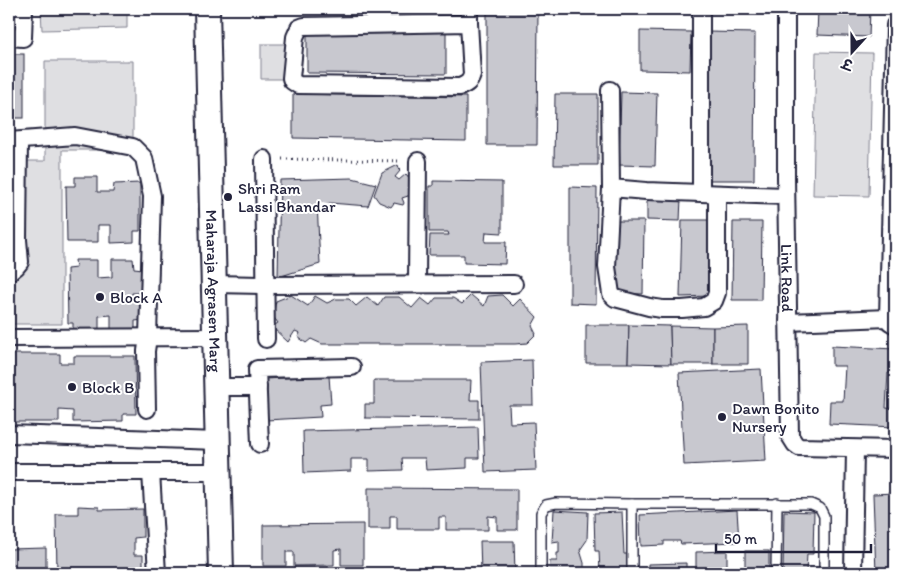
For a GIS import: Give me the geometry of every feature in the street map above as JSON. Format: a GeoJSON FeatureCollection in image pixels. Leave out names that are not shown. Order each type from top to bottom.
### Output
{"type":"FeatureCollection","features":[{"type":"Feature","properties":{"kind":"street"},"geometry":{"type":"LineString","coordinates":[[9,37],[23,38],[24,9]]}},
{"type":"Feature","properties":{"kind":"street","name":"Maharaja Agrasen Marg"},"geometry":{"type":"LineString","coordinates":[[207,9],[221,573]]}},
{"type":"Feature","properties":{"kind":"street"},"geometry":{"type":"LineString","coordinates":[[610,90],[611,188],[607,267],[611,294],[616,298],[662,309],[704,307],[714,301],[717,293],[709,194],[701,9]]}},
{"type":"Feature","properties":{"kind":"street","name":"Link Road"},"geometry":{"type":"LineString","coordinates":[[786,9],[786,196],[790,436],[792,441],[800,446],[895,449]]}},
{"type":"Feature","properties":{"kind":"street"},"geometry":{"type":"LineString","coordinates":[[469,16],[472,75],[467,84],[460,87],[298,85],[292,81],[294,37],[300,28],[304,26],[469,16]]}},
{"type":"Feature","properties":{"kind":"street"},"geometry":{"type":"LineString","coordinates":[[788,322],[892,322],[895,25]]}},
{"type":"Feature","properties":{"kind":"street"},"geometry":{"type":"LineString","coordinates":[[9,271],[20,262],[14,141],[75,136],[133,148],[144,158],[152,196],[146,352],[147,409]]}},
{"type":"Feature","properties":{"kind":"street"},"geometry":{"type":"LineString","coordinates":[[264,159],[266,338]]}},
{"type":"Feature","properties":{"kind":"street"},"geometry":{"type":"LineString","coordinates":[[417,284],[418,161]]}},
{"type":"Feature","properties":{"kind":"street"},"geometry":{"type":"LineString","coordinates":[[611,188],[709,194],[786,196]]}},
{"type":"Feature","properties":{"kind":"street"},"geometry":{"type":"LineString","coordinates":[[214,284],[514,284]]}},
{"type":"Feature","properties":{"kind":"street"},"geometry":{"type":"LineString","coordinates":[[9,338],[215,337]]}},
{"type":"Feature","properties":{"kind":"street"},"geometry":{"type":"LineString","coordinates":[[260,444],[257,370],[352,367]]}},
{"type":"Feature","properties":{"kind":"street"},"geometry":{"type":"LineString","coordinates":[[217,387],[258,387]]}},
{"type":"Feature","properties":{"kind":"street"},"geometry":{"type":"LineString","coordinates":[[9,434],[218,441]]}},
{"type":"Feature","properties":{"kind":"street"},"geometry":{"type":"LineString","coordinates":[[853,573],[855,449]]}},
{"type":"Feature","properties":{"kind":"street"},"geometry":{"type":"LineString","coordinates":[[9,472],[218,472]]}},
{"type":"Feature","properties":{"kind":"street"},"geometry":{"type":"LineString","coordinates":[[151,472],[156,573]]}},
{"type":"Feature","properties":{"kind":"lane"},"geometry":{"type":"LineString","coordinates":[[541,573],[541,513],[546,505],[556,502],[811,504],[820,508],[824,516],[824,573]]}},
{"type":"Feature","properties":{"kind":"lane"},"geometry":{"type":"LineString","coordinates":[[632,504],[632,573]]}},
{"type":"Feature","properties":{"kind":"lane"},"geometry":{"type":"LineString","coordinates":[[776,573],[777,504]]}},
{"type":"Feature","properties":{"kind":"path"},"geometry":{"type":"LineString","coordinates":[[264,159],[418,161]]}},
{"type":"Feature","properties":{"kind":"shaded area"},"geometry":{"type":"Polygon","coordinates":[[[41,9],[127,9],[127,28],[42,30],[41,9]]]}},
{"type":"Feature","properties":{"kind":"shaded area"},"geometry":{"type":"Polygon","coordinates":[[[261,44],[288,44],[290,79],[261,79],[261,44]]]}},
{"type":"Feature","properties":{"kind":"shaded area"},"geometry":{"type":"Polygon","coordinates":[[[816,52],[872,53],[869,196],[813,195],[816,52]]]}},
{"type":"Feature","properties":{"kind":"shaded area"},"geometry":{"type":"Polygon","coordinates":[[[45,61],[133,61],[133,150],[62,150],[62,324],[9,324],[9,275],[17,275],[17,161],[45,161],[45,61]]]}},
{"type":"Feature","properties":{"kind":"building"},"geometry":{"type":"Polygon","coordinates":[[[487,9],[538,9],[537,145],[487,145],[487,9]]]}},
{"type":"Feature","properties":{"kind":"building"},"geometry":{"type":"Polygon","coordinates":[[[818,9],[870,9],[869,37],[817,35],[818,9]]]}},
{"type":"Feature","properties":{"kind":"building"},"geometry":{"type":"Polygon","coordinates":[[[307,30],[446,31],[446,74],[307,73],[307,30]]]}},
{"type":"Feature","properties":{"kind":"building"},"geometry":{"type":"Polygon","coordinates":[[[640,31],[691,32],[690,71],[640,70],[640,31]]]}},
{"type":"Feature","properties":{"kind":"building"},"geometry":{"type":"Polygon","coordinates":[[[708,32],[755,33],[754,180],[707,180],[708,32]]]}},
{"type":"Feature","properties":{"kind":"building"},"geometry":{"type":"Polygon","coordinates":[[[9,54],[24,54],[24,118],[9,118],[9,54]]]}},
{"type":"Feature","properties":{"kind":"building"},"geometry":{"type":"Polygon","coordinates":[[[621,92],[657,93],[655,166],[619,165],[621,92]]]}},
{"type":"Feature","properties":{"kind":"building"},"geometry":{"type":"Polygon","coordinates":[[[293,94],[466,97],[466,141],[293,138],[293,94]]]}},
{"type":"Feature","properties":{"kind":"building"},"geometry":{"type":"Polygon","coordinates":[[[555,94],[598,94],[598,165],[554,165],[555,94]]]}},
{"type":"Feature","properties":{"kind":"building"},"geometry":{"type":"Polygon","coordinates":[[[398,165],[400,171],[395,177],[399,180],[406,174],[415,185],[408,196],[402,198],[403,205],[394,203],[391,207],[379,202],[374,195],[382,173],[398,165]]]}},
{"type":"Feature","properties":{"kind":"building"},"geometry":{"type":"Polygon","coordinates":[[[75,177],[97,177],[97,192],[113,192],[114,184],[140,183],[140,231],[134,231],[134,242],[111,243],[111,225],[98,225],[98,242],[67,242],[66,186],[75,186],[75,177]]]}},
{"type":"Feature","properties":{"kind":"building"},"geometry":{"type":"Polygon","coordinates":[[[352,178],[376,184],[368,206],[317,202],[320,264],[278,277],[280,180],[352,178]]]}},
{"type":"Feature","properties":{"kind":"building"},"geometry":{"type":"Polygon","coordinates":[[[433,181],[502,182],[502,233],[486,232],[485,242],[506,242],[505,264],[464,263],[464,255],[429,255],[430,235],[449,235],[448,232],[429,232],[429,186],[433,186],[433,181]]]}},
{"type":"Feature","properties":{"kind":"building"},"geometry":{"type":"Polygon","coordinates":[[[570,187],[597,188],[596,304],[570,303],[570,187]]]}},
{"type":"Feature","properties":{"kind":"building"},"geometry":{"type":"Polygon","coordinates":[[[647,196],[681,197],[680,221],[647,220],[647,196]]]}},
{"type":"Feature","properties":{"kind":"building"},"geometry":{"type":"Polygon","coordinates":[[[682,220],[710,220],[710,296],[680,297],[682,220]]]}},
{"type":"Feature","properties":{"kind":"building"},"geometry":{"type":"Polygon","coordinates":[[[617,221],[644,221],[643,294],[616,293],[617,221]]]}},
{"type":"Feature","properties":{"kind":"building"},"geometry":{"type":"Polygon","coordinates":[[[733,222],[762,222],[761,300],[732,300],[733,222]]]}},
{"type":"Feature","properties":{"kind":"building","name":"Block A"},"geometry":{"type":"Polygon","coordinates":[[[112,259],[133,259],[134,268],[143,269],[143,293],[132,293],[132,301],[142,300],[142,320],[135,321],[135,332],[111,333],[111,315],[99,316],[99,332],[73,332],[73,323],[68,323],[67,269],[76,268],[75,260],[97,260],[97,278],[112,277],[112,259]]]}},
{"type":"Feature","properties":{"kind":"building"},"geometry":{"type":"Polygon","coordinates":[[[291,295],[308,306],[315,296],[327,303],[336,299],[349,299],[356,306],[367,297],[378,306],[384,297],[399,297],[412,308],[421,298],[430,305],[436,298],[453,298],[462,304],[471,295],[484,306],[488,296],[502,295],[513,306],[520,299],[537,317],[532,326],[536,334],[527,343],[515,344],[322,344],[311,339],[306,343],[298,337],[300,333],[295,331],[288,342],[272,327],[278,323],[273,316],[276,301],[291,295]]]}},
{"type":"Feature","properties":{"kind":"building"},"geometry":{"type":"Polygon","coordinates":[[[586,325],[629,325],[628,363],[586,363],[586,325]]]}},
{"type":"Feature","properties":{"kind":"building"},"geometry":{"type":"Polygon","coordinates":[[[629,325],[670,326],[671,364],[628,363],[629,325]]]}},
{"type":"Feature","properties":{"kind":"building"},"geometry":{"type":"Polygon","coordinates":[[[670,326],[713,327],[713,364],[671,364],[670,326]]]}},
{"type":"Feature","properties":{"kind":"building"},"geometry":{"type":"Polygon","coordinates":[[[748,326],[748,364],[713,364],[713,327],[748,326]]]}},
{"type":"Feature","properties":{"kind":"building"},"geometry":{"type":"Polygon","coordinates":[[[832,346],[895,349],[895,373],[888,373],[886,408],[895,409],[895,427],[829,424],[830,401],[843,401],[845,366],[832,366],[832,346]]]}},
{"type":"Feature","properties":{"kind":"building","name":"Block B"},"geometry":{"type":"Polygon","coordinates":[[[9,354],[60,354],[60,363],[74,363],[74,356],[135,356],[136,414],[123,414],[123,421],[73,422],[73,411],[59,410],[59,422],[9,422],[9,354]]]}},
{"type":"Feature","properties":{"kind":"building"},"geometry":{"type":"Polygon","coordinates":[[[532,360],[533,405],[509,405],[510,423],[534,422],[536,470],[485,472],[481,362],[532,360]]]}},
{"type":"Feature","properties":{"kind":"building","name":"Dawn Bonito Nursery"},"geometry":{"type":"Polygon","coordinates":[[[761,369],[766,461],[684,465],[679,373],[761,369]]]}},
{"type":"Feature","properties":{"kind":"building"},"geometry":{"type":"Polygon","coordinates":[[[329,376],[331,404],[320,405],[321,417],[266,420],[264,379],[329,376]]]}},
{"type":"Feature","properties":{"kind":"building"},"geometry":{"type":"Polygon","coordinates":[[[374,380],[471,380],[470,400],[479,400],[479,419],[365,418],[365,404],[374,404],[374,380]]]}},
{"type":"Feature","properties":{"kind":"building"},"geometry":{"type":"Polygon","coordinates":[[[478,427],[479,458],[467,458],[467,468],[426,470],[425,458],[402,458],[403,470],[369,471],[369,459],[351,459],[351,471],[304,473],[303,431],[478,427]]]}},
{"type":"Feature","properties":{"kind":"building"},"geometry":{"type":"Polygon","coordinates":[[[368,488],[517,489],[517,530],[497,530],[497,517],[488,516],[488,530],[446,530],[446,517],[439,517],[439,529],[397,529],[397,516],[390,516],[390,529],[368,529],[368,488]]]}},
{"type":"Feature","properties":{"kind":"building"},"geometry":{"type":"Polygon","coordinates":[[[9,489],[13,489],[13,529],[9,529],[9,489]]]}},
{"type":"Feature","properties":{"kind":"building"},"geometry":{"type":"Polygon","coordinates":[[[895,493],[895,571],[891,571],[891,573],[876,573],[873,494],[895,493]]]}},
{"type":"Feature","properties":{"kind":"building"},"geometry":{"type":"Polygon","coordinates":[[[78,506],[99,507],[99,510],[143,509],[143,537],[134,538],[134,555],[143,555],[143,573],[57,573],[56,514],[78,514],[78,506]]]}},
{"type":"Feature","properties":{"kind":"building"},"geometry":{"type":"Polygon","coordinates":[[[554,510],[588,512],[587,540],[580,550],[584,563],[584,573],[549,573],[550,561],[557,561],[557,553],[559,553],[559,541],[552,542],[554,510]]]}},
{"type":"Feature","properties":{"kind":"building"},"geometry":{"type":"Polygon","coordinates":[[[737,510],[739,542],[681,544],[680,541],[664,541],[664,545],[641,546],[640,515],[737,510]]]}},
{"type":"Feature","properties":{"kind":"building"},"geometry":{"type":"Polygon","coordinates":[[[784,511],[814,512],[813,554],[807,554],[806,573],[783,573],[784,511]]]}},
{"type":"Feature","properties":{"kind":"building"},"geometry":{"type":"Polygon","coordinates":[[[622,512],[624,554],[628,554],[629,571],[594,573],[600,572],[599,551],[595,551],[594,513],[622,512]]]}},
{"type":"Feature","properties":{"kind":"building"},"geometry":{"type":"Polygon","coordinates":[[[363,524],[363,565],[341,565],[341,549],[334,550],[334,565],[294,566],[294,552],[286,552],[286,566],[263,566],[263,525],[363,524]]]}},
{"type":"Feature","properties":{"kind":"building"},"geometry":{"type":"Polygon","coordinates":[[[480,541],[514,541],[515,573],[481,573],[480,541]]]}},
{"type":"Feature","properties":{"kind":"building"},"geometry":{"type":"Polygon","coordinates":[[[46,548],[46,573],[9,573],[9,549],[46,548]]]}},
{"type":"Feature","properties":{"kind":"building"},"geometry":{"type":"Polygon","coordinates":[[[727,551],[727,573],[691,573],[691,568],[696,568],[696,552],[727,551]]]}},
{"type":"Feature","properties":{"kind":"building"},"geometry":{"type":"Polygon","coordinates":[[[745,551],[769,551],[769,573],[745,573],[745,551]]]}},
{"type":"Feature","properties":{"kind":"building"},"geometry":{"type":"Polygon","coordinates":[[[686,563],[686,573],[648,573],[648,564],[686,563]]]}},
{"type":"Feature","properties":{"kind":"place","name":"Shri Ram Lassi Bhandar"},"geometry":{"type":"Point","coordinates":[228,197]}},
{"type":"Feature","properties":{"kind":"place","name":"Block A"},"geometry":{"type":"Point","coordinates":[100,297]}},
{"type":"Feature","properties":{"kind":"place","name":"Block B"},"geometry":{"type":"Point","coordinates":[72,387]}},
{"type":"Feature","properties":{"kind":"place","name":"Dawn Bonito Nursery"},"geometry":{"type":"Point","coordinates":[722,417]}}]}
